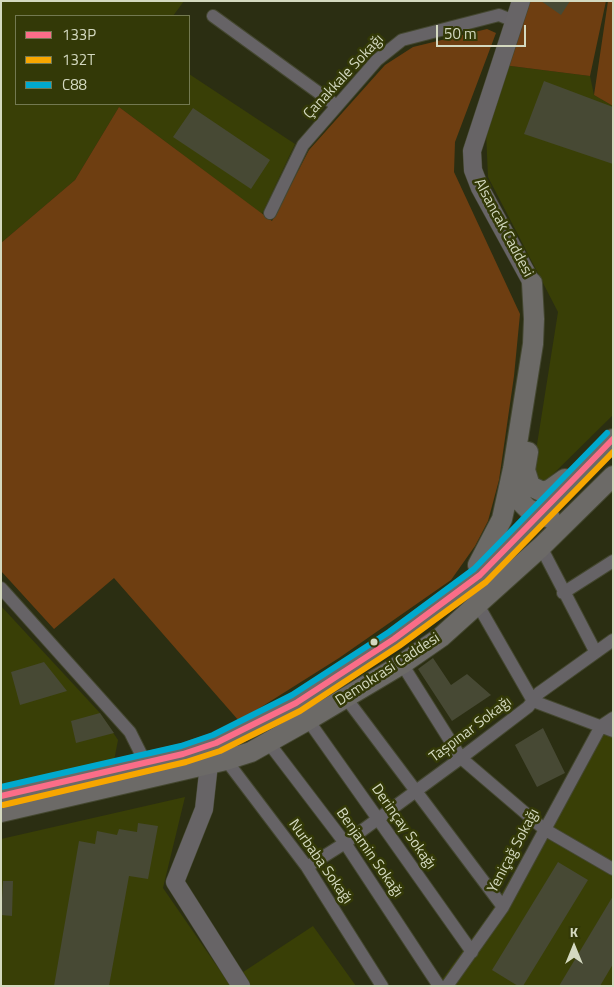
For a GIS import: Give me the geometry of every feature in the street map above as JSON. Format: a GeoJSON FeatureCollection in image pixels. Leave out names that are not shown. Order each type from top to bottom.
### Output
{"type":"FeatureCollection","features":[{"type":"Feature","properties":{"kind":"main road"},"geometry":{"type":"LineString","coordinates":[[532,283],[542,304],[545,317],[526,462],[526,480],[536,490],[543,492],[551,489],[593,458]]}},
{"type":"Feature","properties":{"kind":"main road"},"geometry":{"type":"LineString","coordinates":[[463,589],[487,551],[502,520],[514,470],[533,344],[532,283]]}},
{"type":"Feature","properties":{"kind":"main road","name":"Demokrasi Caddesi"},"geometry":{"type":"LineString","coordinates":[[1,796],[183,754],[216,743],[255,726],[350,669],[463,589],[613,439]]}},
{"type":"Feature","properties":{"kind":"main road"},"geometry":{"type":"LineString","coordinates":[[514,470],[515,492],[519,500],[528,509],[538,514],[561,518],[573,515]]}},
{"type":"Feature","properties":{"kind":"main road","name":"Demokrasi Caddesi"},"geometry":{"type":"LineString","coordinates":[[1,812],[218,762],[268,742],[346,698],[402,664],[441,637],[542,547],[613,476]]}},
{"type":"Feature","properties":{"kind":"main road"},"geometry":{"type":"LineString","coordinates":[[1,823],[155,788],[160,782],[162,774],[159,767],[153,763],[145,762]]}},
{"type":"Feature","properties":{"kind":"street","name":"Alsancak Caddesi"},"geometry":{"type":"LineString","coordinates":[[522,1],[472,151],[473,170],[480,188],[532,283]]}},
{"type":"Feature","properties":{"kind":"street","name":"Çanakkale Sokağı"},"geometry":{"type":"LineString","coordinates":[[270,213],[303,145],[377,60],[402,40],[499,15],[514,21]]}},
{"type":"Feature","properties":{"kind":"street"},"geometry":{"type":"LineString","coordinates":[[213,16],[337,106]]}},
{"type":"Feature","properties":{"kind":"street"},"geometry":{"type":"LineString","coordinates":[[542,547],[563,593],[595,651]]}},
{"type":"Feature","properties":{"kind":"street"},"geometry":{"type":"LineString","coordinates":[[563,593],[613,561]]}},
{"type":"Feature","properties":{"kind":"street"},"geometry":{"type":"LineString","coordinates":[[1,588],[130,732],[145,762]]}},
{"type":"Feature","properties":{"kind":"street"},"geometry":{"type":"LineString","coordinates":[[478,605],[533,701],[607,729],[613,718]]}},
{"type":"Feature","properties":{"kind":"street","name":"Taşpınar Sokağı"},"geometry":{"type":"LineString","coordinates":[[307,867],[345,843],[461,758],[533,701],[539,693],[595,651],[613,640]]}},
{"type":"Feature","properties":{"kind":"street"},"geometry":{"type":"LineString","coordinates":[[402,664],[461,758],[544,829],[613,869]]}},
{"type":"Feature","properties":{"kind":"street"},"geometry":{"type":"LineString","coordinates":[[346,698],[503,907]]}},
{"type":"Feature","properties":{"kind":"street","name":"Derinçay Sokağı"},"geometry":{"type":"LineString","coordinates":[[308,720],[472,952]]}},
{"type":"Feature","properties":{"kind":"street","name":"Yeniçağ Sokağı"},"geometry":{"type":"LineString","coordinates":[[447,986],[503,907],[544,829],[607,729]]}},
{"type":"Feature","properties":{"kind":"street","name":"Benjamin Sokağı"},"geometry":{"type":"LineString","coordinates":[[268,742],[345,843],[439,986]]}},
{"type":"Feature","properties":{"kind":"street"},"geometry":{"type":"LineString","coordinates":[[218,762],[204,809],[175,882],[242,986]]}},
{"type":"Feature","properties":{"kind":"street","name":"Nurbaba Sokağı"},"geometry":{"type":"LineString","coordinates":[[218,762],[307,867],[382,986]]}},
{"type":"Feature","properties":{"kind":"shaded area"},"geometry":{"type":"Polygon","coordinates":[[[1,1],[184,1],[174,15],[15,15],[15,105],[190,105],[190,75],[295,144],[262,214],[119,107],[75,180],[1,243],[1,1]]]}},
{"type":"Feature","properties":{"kind":"shaded area"},"geometry":{"type":"Polygon","coordinates":[[[529,1],[606,1],[590,76],[503,65],[529,1]]]}},
{"type":"Feature","properties":{"kind":"shaded area"},"geometry":{"type":"Polygon","coordinates":[[[608,1],[613,1],[613,106],[594,95],[608,1]]]}},
{"type":"Feature","properties":{"kind":"shaded area"},"geometry":{"type":"Polygon","coordinates":[[[487,29],[496,33],[455,142],[454,172],[520,314],[514,376],[499,480],[488,521],[475,546],[451,580],[339,658],[239,721],[114,578],[54,629],[1,571],[1,243],[75,180],[119,107],[272,221],[309,150],[385,65],[413,47],[487,29]]]}},
{"type":"Feature","properties":{"kind":"shaded area"},"geometry":{"type":"Polygon","coordinates":[[[503,65],[590,76],[594,95],[613,106],[613,415],[542,485],[532,476],[558,312],[488,177],[486,131],[503,65]]]}},
{"type":"Feature","properties":{"kind":"shaded area"},"geometry":{"type":"Polygon","coordinates":[[[1,606],[100,713],[118,740],[114,761],[1,786],[1,606]]]}},
{"type":"Feature","properties":{"kind":"shaded area"},"geometry":{"type":"Polygon","coordinates":[[[600,721],[613,727],[613,986],[433,986],[443,978],[491,912],[600,721]]]}},
{"type":"Feature","properties":{"kind":"shaded area"},"geometry":{"type":"Polygon","coordinates":[[[185,797],[163,888],[228,982],[313,926],[356,986],[1,986],[1,839],[185,797]]]}},
{"type":"Feature","properties":{"kind":"building"},"geometry":{"type":"Polygon","coordinates":[[[541,1],[570,1],[561,15],[541,1]]]}},
{"type":"Feature","properties":{"kind":"building"},"geometry":{"type":"Polygon","coordinates":[[[544,81],[613,107],[613,164],[524,134],[544,81]]]}},
{"type":"Feature","properties":{"kind":"building"},"geometry":{"type":"Polygon","coordinates":[[[193,108],[270,160],[251,189],[173,137],[193,108]]]}},
{"type":"Feature","properties":{"kind":"building"},"geometry":{"type":"Polygon","coordinates":[[[433,658],[451,685],[467,674],[491,695],[452,721],[418,669],[433,658]]]}},
{"type":"Feature","properties":{"kind":"building"},"geometry":{"type":"Polygon","coordinates":[[[44,662],[67,691],[20,705],[11,672],[44,662]]]}},
{"type":"Feature","properties":{"kind":"building"},"geometry":{"type":"Polygon","coordinates":[[[100,713],[114,733],[76,743],[71,721],[100,713]]]}},
{"type":"Feature","properties":{"kind":"building"},"geometry":{"type":"Polygon","coordinates":[[[543,728],[565,773],[537,787],[515,745],[543,728]]]}},
{"type":"Feature","properties":{"kind":"building"},"geometry":{"type":"Polygon","coordinates":[[[138,823],[158,826],[148,879],[129,876],[109,986],[54,986],[79,841],[95,844],[97,831],[117,835],[119,829],[137,832],[138,823]]]}},
{"type":"Feature","properties":{"kind":"building"},"geometry":{"type":"Polygon","coordinates":[[[558,862],[588,880],[523,986],[518,986],[492,970],[558,862]]]}},
{"type":"Feature","properties":{"kind":"building"},"geometry":{"type":"Polygon","coordinates":[[[3,881],[13,881],[12,916],[1,915],[3,881]]]}},
{"type":"Feature","properties":{"kind":"building"},"geometry":{"type":"Polygon","coordinates":[[[613,896],[613,964],[600,986],[559,986],[613,896]]]}},
{"type":"Feature","properties":{"kind":"transit line","name":"C88"},"geometry":{"type":"LineString","coordinates":[[1,787],[181,746],[213,735],[292,695],[389,632],[474,569],[607,433]]}},
{"type":"Feature","properties":{"kind":"transit line","name":"133P"},"geometry":{"type":"LineString","coordinates":[[1,796],[183,754],[216,743],[296,703],[394,639],[480,575],[613,439]]}},
{"type":"Feature","properties":{"kind":"transit line","name":"132T"},"geometry":{"type":"LineString","coordinates":[[3,805],[186,762],[220,751],[300,711],[399,646],[486,582],[613,452]]}}]}
